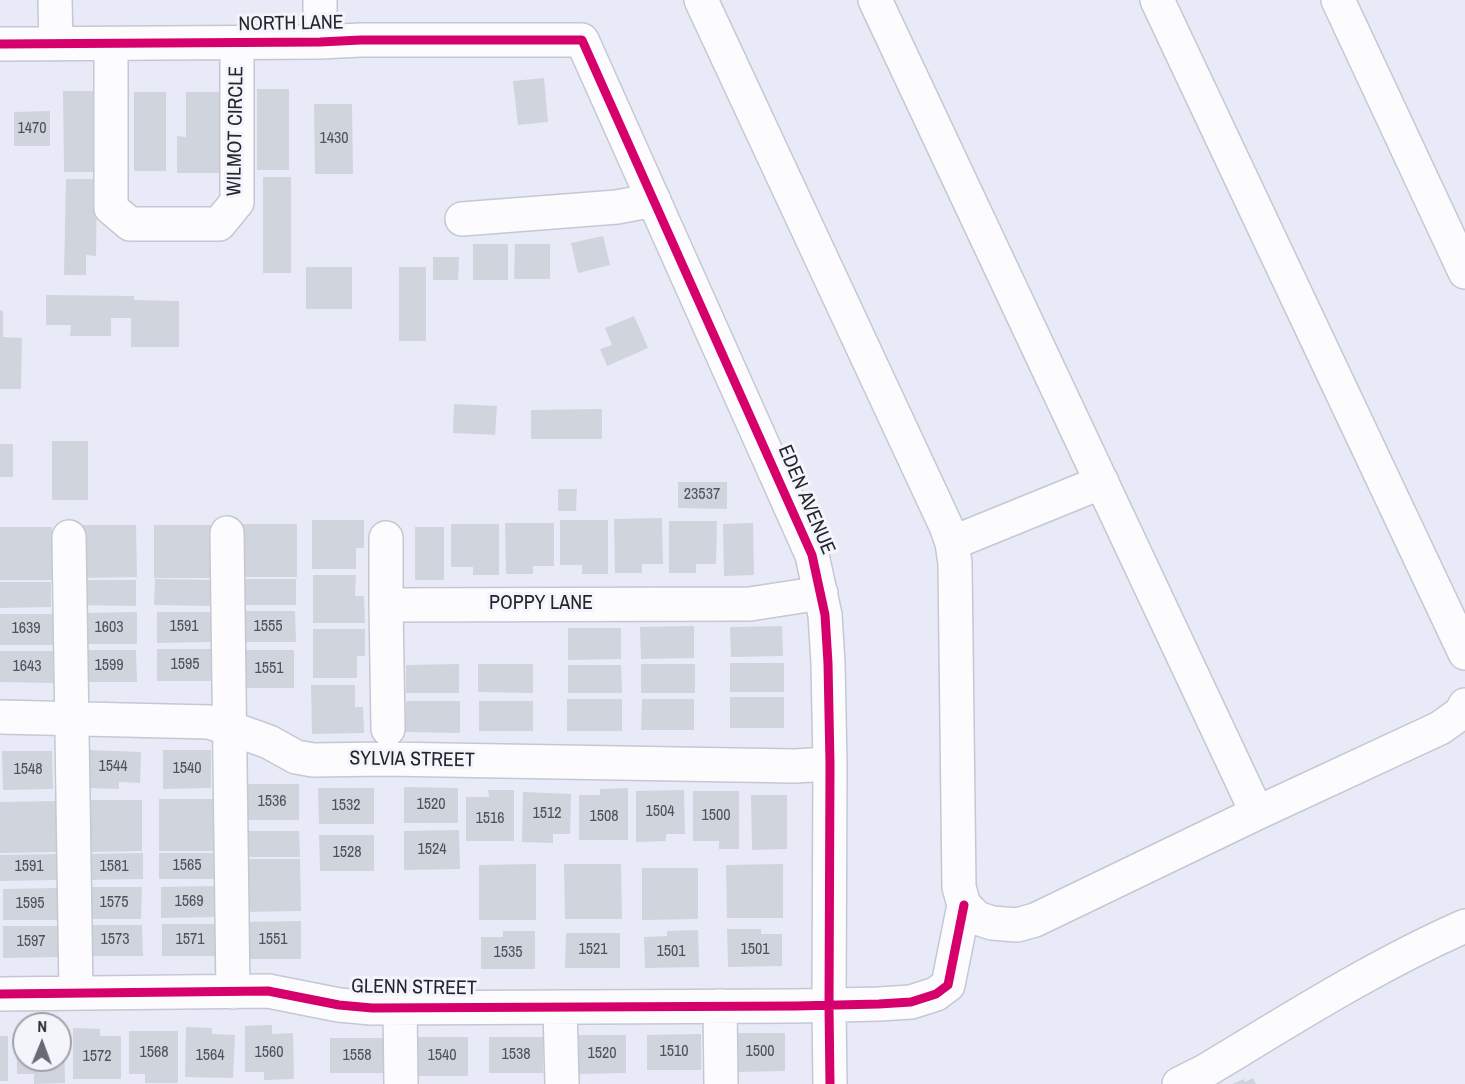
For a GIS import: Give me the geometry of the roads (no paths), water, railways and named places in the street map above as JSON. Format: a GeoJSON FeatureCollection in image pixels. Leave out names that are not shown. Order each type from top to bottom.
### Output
{"type":"FeatureCollection","features":[{"type":"Feature","properties":{"kind":"street"},"geometry":{"type":"LineString","coordinates":[[55,0],[56,44]]}},
{"type":"Feature","properties":{"kind":"street"},"geometry":{"type":"LineString","coordinates":[[320,0],[320,42]]}},
{"type":"Feature","properties":{"kind":"street"},"geometry":{"type":"LineString","coordinates":[[702,0],[952,543],[955,563],[959,887],[964,905],[977,918],[992,923],[1017,925],[1035,920],[1440,728],[1464,712]]}},
{"type":"Feature","properties":{"kind":"street"},"geometry":{"type":"LineString","coordinates":[[875,0],[1257,813]]}},
{"type":"Feature","properties":{"kind":"street"},"geometry":{"type":"LineString","coordinates":[[1157,0],[1465,653]]}},
{"type":"Feature","properties":{"kind":"street"},"geometry":{"type":"LineString","coordinates":[[1338,0],[1465,272]]}},
{"type":"Feature","properties":{"kind":"street","name":"NORTH LANE"},"geometry":{"type":"LineString","coordinates":[[0,44],[582,40]]}},
{"type":"Feature","properties":{"kind":"street","name":"EDEN AVENUE"},"geometry":{"type":"LineString","coordinates":[[582,40],[812,555],[825,615],[828,663],[831,764],[830,1084]]}},
{"type":"Feature","properties":{"kind":"street","name":"WILMOT CIRCLE"},"geometry":{"type":"LineString","coordinates":[[111,44],[111,207],[130,224],[219,224],[237,202],[237,42]]}},
{"type":"Feature","properties":{"kind":"street"},"geometry":{"type":"LineString","coordinates":[[462,219],[617,207],[654,201]]}},
{"type":"Feature","properties":{"kind":"street"},"geometry":{"type":"LineString","coordinates":[[952,543],[1102,482]]}},
{"type":"Feature","properties":{"kind":"street"},"geometry":{"type":"LineString","coordinates":[[227,533],[233,992]]}},
{"type":"Feature","properties":{"kind":"street"},"geometry":{"type":"LineString","coordinates":[[69,537],[76,993]]}},
{"type":"Feature","properties":{"kind":"street"},"geometry":{"type":"LineString","coordinates":[[386,538],[388,729]]}},
{"type":"Feature","properties":{"kind":"street","name":"POPPY LANE"},"geometry":{"type":"LineString","coordinates":[[386,605],[750,604],[821,593]]}},
{"type":"Feature","properties":{"kind":"street","name":"SYLVIA STREET"},"geometry":{"type":"LineString","coordinates":[[0,717],[209,722],[269,742],[296,757],[313,760],[386,759],[794,766],[831,764]]}},
{"type":"Feature","properties":{"kind":"street","name":"GLENN STREET"},"geometry":{"type":"LineString","coordinates":[[0,994],[268,991],[339,1005],[372,1008],[829,1006],[911,1002],[936,994],[948,985],[964,905]]}},
{"type":"Feature","properties":{"kind":"street"},"geometry":{"type":"LineString","coordinates":[[1179,1084],[1205,1071],[1357,980],[1465,926]]}},
{"type":"Feature","properties":{"kind":"street"},"geometry":{"type":"LineString","coordinates":[[720,1006],[721,1084]]}},
{"type":"Feature","properties":{"kind":"street"},"geometry":{"type":"LineString","coordinates":[[400,1007],[401,1084]]}},
{"type":"Feature","properties":{"kind":"street"},"geometry":{"type":"LineString","coordinates":[[560,1007],[562,1084]]}}]}
